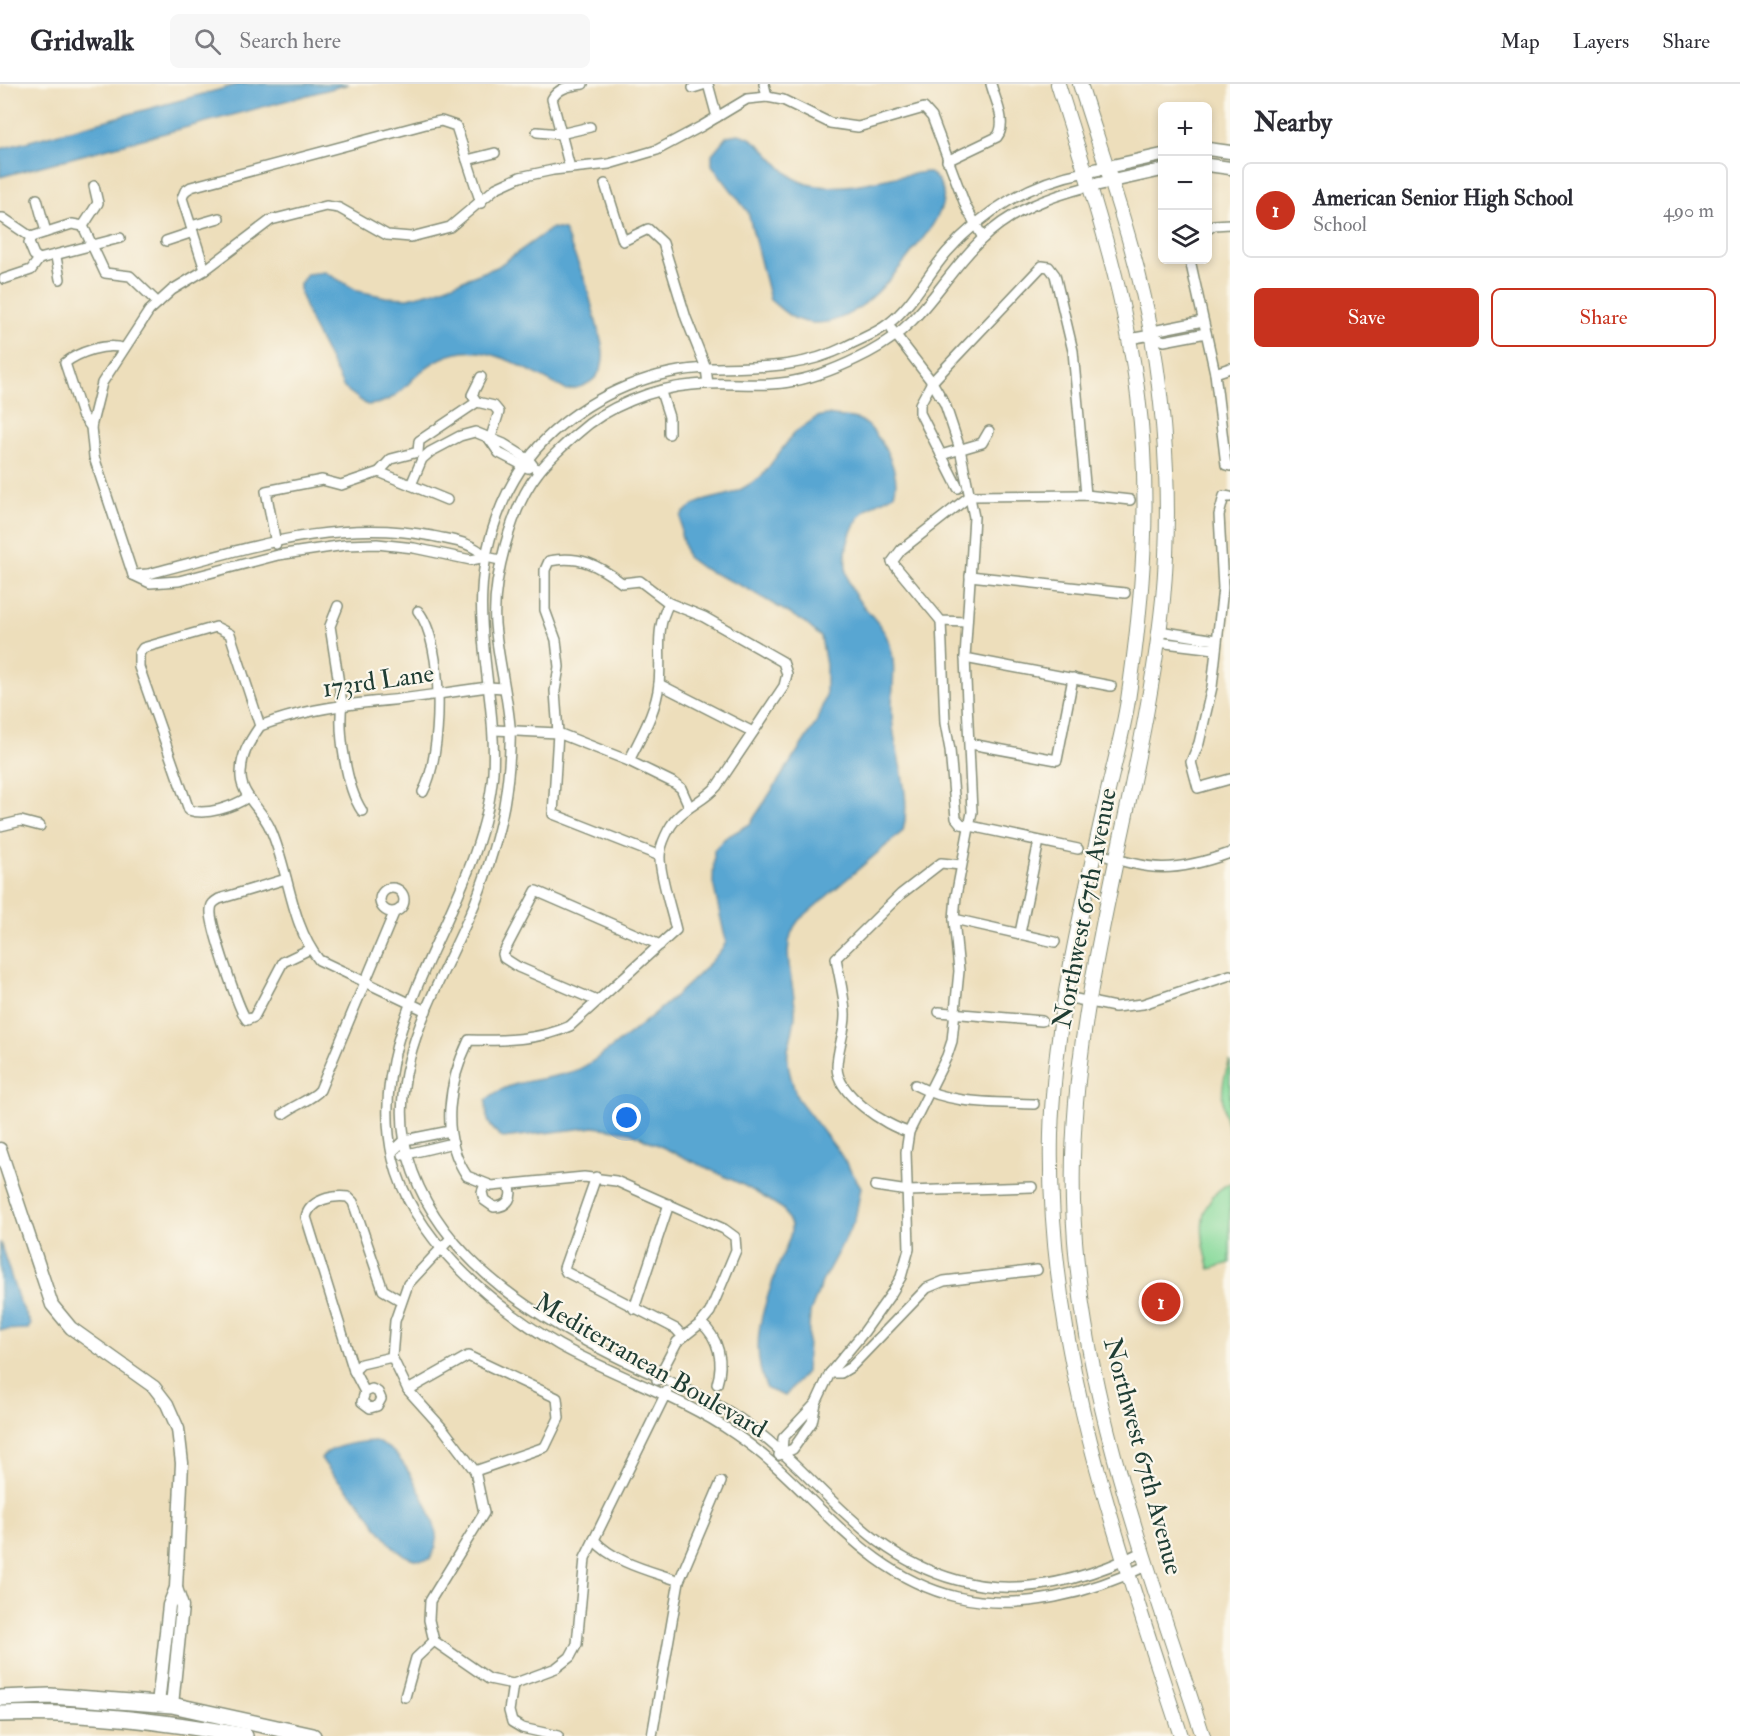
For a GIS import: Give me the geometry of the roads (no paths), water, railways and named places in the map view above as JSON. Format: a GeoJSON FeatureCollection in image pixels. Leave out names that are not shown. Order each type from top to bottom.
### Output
{"type":"FeatureCollection","features":[{"type":"Feature","properties":{"kind":"main road","name":"Northwest 67th Avenue"},"geometry":{"type":"LineString","coordinates":[[1058,84],[1112,261],[1129,339],[1139,397],[1145,507],[1142,592],[1127,704],[1066,997],[1051,1136],[1051,1204],[1061,1306],[1078,1400],[1125,1568],[1181,1736]]}},
{"type":"Feature","properties":{"kind":"main road","name":"Northwest 67th Avenue"},"geometry":{"type":"LineString","coordinates":[[1080,84],[1133,257],[1151,335],[1160,395],[1166,508],[1158,636],[1147,708],[1088,1001],[1075,1097],[1073,1205],[1085,1327],[1098,1396],[1146,1558],[1203,1736]]}},
{"type":"Feature","properties":{"kind":"main road"},"geometry":{"type":"LineString","coordinates":[[1136,634],[1158,636]]}},
{"type":"Feature","properties":{"kind":"main road"},"geometry":{"type":"LineString","coordinates":[[0,1698],[50,1696],[165,1705],[313,1736]]}},
{"type":"Feature","properties":{"kind":"main road"},"geometry":{"type":"LineString","coordinates":[[137,1719],[165,1705]]}},
{"type":"Feature","properties":{"kind":"main road"},"geometry":{"type":"LineString","coordinates":[[156,1721],[188,1708]]}},
{"type":"Feature","properties":{"kind":"main road"},"geometry":{"type":"LineString","coordinates":[[0,1714],[51,1712],[137,1719],[245,1736]]}},
{"type":"Feature","properties":{"kind":"street"},"geometry":{"type":"LineString","coordinates":[[570,168],[552,99],[556,92],[567,86],[583,84]]}},
{"type":"Feature","properties":{"kind":"street"},"geometry":{"type":"LineString","coordinates":[[693,88],[707,84],[717,117]]}},
{"type":"Feature","properties":{"kind":"street"},"geometry":{"type":"LineString","coordinates":[[764,84],[767,97]]}},
{"type":"Feature","properties":{"kind":"street"},"geometry":{"type":"LineString","coordinates":[[947,161],[997,137],[1003,125],[991,84]]}},
{"type":"Feature","properties":{"kind":"street"},"geometry":{"type":"LineString","coordinates":[[486,556],[471,560],[414,548],[377,544],[345,545],[278,555],[179,581],[150,583],[133,575],[94,457],[91,427],[102,383],[149,311],[172,290],[205,270],[270,220],[326,207],[339,208],[387,235],[411,237],[450,227],[496,188],[520,177],[609,164],[657,150],[747,99],[767,97],[798,106],[830,123],[858,127],[924,108],[932,117],[966,207],[983,238]]}},
{"type":"Feature","properties":{"kind":"street"},"geometry":{"type":"LineString","coordinates":[[205,270],[182,198],[185,191],[191,187],[441,120],[456,126],[482,202]]}},
{"type":"Feature","properties":{"kind":"street"},"geometry":{"type":"LineString","coordinates":[[537,132],[560,134],[590,127]]}},
{"type":"Feature","properties":{"kind":"street"},"geometry":{"type":"LineString","coordinates":[[1212,150],[1230,152]]}},
{"type":"Feature","properties":{"kind":"street"},"geometry":{"type":"LineString","coordinates":[[467,160],[495,153]]}},
{"type":"Feature","properties":{"kind":"street","name":"Mediterranean Boulevard"},"geometry":{"type":"LineString","coordinates":[[1146,1558],[1071,1592],[1022,1602],[984,1601],[954,1596],[901,1575],[879,1562],[844,1534],[773,1463],[733,1432],[665,1394],[559,1344],[499,1304],[441,1249],[419,1219],[397,1173],[386,1113],[396,1042],[410,1003],[474,861],[488,810],[493,776],[494,730],[481,616],[486,556],[497,516],[525,462],[552,433],[574,416],[618,389],[660,375],[706,368],[780,367],[805,362],[840,350],[888,324],[922,288],[947,253],[976,224],[1000,206],[1037,186],[1158,155]]}},
{"type":"Feature","properties":{"kind":"street"},"geometry":{"type":"LineString","coordinates":[[1212,166],[1230,168]]}},
{"type":"Feature","properties":{"kind":"street","name":"Mediterranean Boulevard"},"geometry":{"type":"LineString","coordinates":[[1146,1558],[1125,1568],[1067,1579],[1014,1588],[986,1588],[946,1577],[888,1551],[753,1428],[718,1404],[569,1334],[486,1273],[450,1239],[424,1199],[407,1155],[400,1098],[405,1067],[426,1011],[476,900],[491,856],[505,801],[510,729],[495,624],[500,560],[538,472],[578,433],[599,417],[621,405],[687,385],[791,382],[848,364],[896,335],[933,300],[964,258],[983,238],[1016,214],[1042,200],[1090,186],[1158,171]]}},
{"type":"Feature","properties":{"kind":"street"},"geometry":{"type":"LineString","coordinates":[[605,184],[623,241],[648,229],[663,243],[706,368],[708,384]]}},
{"type":"Feature","properties":{"kind":"street"},"geometry":{"type":"LineString","coordinates":[[83,226],[98,203],[94,186]]}},
{"type":"Feature","properties":{"kind":"street"},"geometry":{"type":"LineString","coordinates":[[1037,186],[1042,200]]}},
{"type":"Feature","properties":{"kind":"street"},"geometry":{"type":"LineString","coordinates":[[37,199],[46,232]]}},
{"type":"Feature","properties":{"kind":"street"},"geometry":{"type":"LineString","coordinates":[[0,218],[32,237]]}},
{"type":"Feature","properties":{"kind":"street"},"geometry":{"type":"LineString","coordinates":[[166,241],[219,218]]}},
{"type":"Feature","properties":{"kind":"street"},"geometry":{"type":"LineString","coordinates":[[83,226],[72,224],[32,237],[29,243],[33,255],[39,259],[56,257],[120,238]]}},
{"type":"Feature","properties":{"kind":"street"},"geometry":{"type":"LineString","coordinates":[[1212,226],[1230,224]]}},
{"type":"Feature","properties":{"kind":"street"},"geometry":{"type":"LineString","coordinates":[[83,226],[105,273],[130,276],[158,303]]}},
{"type":"Feature","properties":{"kind":"street"},"geometry":{"type":"LineString","coordinates":[[56,257],[60,279]]}},
{"type":"Feature","properties":{"kind":"street"},"geometry":{"type":"LineString","coordinates":[[4,279],[31,270],[39,259]]}},
{"type":"Feature","properties":{"kind":"street"},"geometry":{"type":"LineString","coordinates":[[1191,264],[1215,373],[1228,466]]}},
{"type":"Feature","properties":{"kind":"street"},"geometry":{"type":"LineString","coordinates":[[958,488],[920,413],[920,404],[932,382],[1032,273],[1042,266],[1049,267],[1060,288],[1073,351],[1086,495]]}},
{"type":"Feature","properties":{"kind":"street"},"geometry":{"type":"LineString","coordinates":[[1129,339],[1151,335],[1158,330],[1203,321]]}},
{"type":"Feature","properties":{"kind":"street"},"geometry":{"type":"LineString","coordinates":[[782,1452],[793,1449],[812,1422],[816,1403],[830,1373],[864,1332],[901,1277],[909,1249],[909,1132],[947,1056],[955,1014],[959,954],[954,919],[961,865],[971,825],[971,744],[966,699],[965,658],[974,517],[960,449],[945,404],[932,382],[888,324]]}},
{"type":"Feature","properties":{"kind":"street"},"geometry":{"type":"LineString","coordinates":[[1151,335],[1164,341],[1206,333]]}},
{"type":"Feature","properties":{"kind":"street"},"geometry":{"type":"LineString","coordinates":[[91,427],[82,414],[65,363],[74,356],[113,345],[123,348]]}},
{"type":"Feature","properties":{"kind":"street"},"geometry":{"type":"LineString","coordinates":[[1215,373],[1230,368]]}},
{"type":"Feature","properties":{"kind":"street"},"geometry":{"type":"LineString","coordinates":[[477,402],[472,392],[481,376]]}},
{"type":"Feature","properties":{"kind":"street"},"geometry":{"type":"LineString","coordinates":[[661,392],[669,417],[669,434]]}},
{"type":"Feature","properties":{"kind":"street"},"geometry":{"type":"LineString","coordinates":[[411,485],[422,454],[419,441],[477,402],[494,406],[499,412],[490,440]]}},
{"type":"Feature","properties":{"kind":"street"},"geometry":{"type":"LineString","coordinates":[[941,455],[982,443],[989,431]]}},
{"type":"Feature","properties":{"kind":"street"},"geometry":{"type":"LineString","coordinates":[[278,555],[266,491],[322,480],[341,485],[379,472],[391,459],[422,454],[460,436],[472,433],[504,444],[538,472]]}},
{"type":"Feature","properties":{"kind":"street"},"geometry":{"type":"LineString","coordinates":[[379,472],[447,500]]}},
{"type":"Feature","properties":{"kind":"street"},"geometry":{"type":"LineString","coordinates":[[1078,849],[961,824],[956,818],[953,807],[950,750],[945,723],[941,621],[892,562],[901,550],[970,496],[1086,495],[1130,500]]}},
{"type":"Feature","properties":{"kind":"street"},"geometry":{"type":"LineString","coordinates":[[1230,497],[1224,496],[1219,515],[1223,588],[1212,687],[1199,742],[1191,762],[1198,788],[1230,779]]}},
{"type":"Feature","properties":{"kind":"street"},"geometry":{"type":"LineString","coordinates":[[133,575],[148,574],[275,540],[312,533],[380,530],[417,534],[474,545],[486,556],[500,560]]}},
{"type":"Feature","properties":{"kind":"street"},"geometry":{"type":"LineString","coordinates":[[653,1388],[673,1348],[710,1312],[736,1250],[737,1241],[724,1229],[616,1181],[596,1177],[485,1184],[467,1176],[450,1131],[451,1089],[457,1065],[469,1040],[503,1041],[559,1031],[570,1026],[676,930],[660,856],[675,820],[689,806],[706,799],[717,786],[784,686],[787,674],[783,662],[704,617],[669,603],[640,581],[622,583],[593,562],[559,559],[549,561],[545,570],[545,610],[556,640],[559,667],[555,691],[558,733],[553,814],[660,856]]}},
{"type":"Feature","properties":{"kind":"street"},"geometry":{"type":"LineString","coordinates":[[970,576],[1125,593]]}},
{"type":"Feature","properties":{"kind":"street"},"geometry":{"type":"LineString","coordinates":[[628,761],[654,709],[659,684],[660,620],[669,603]]}},
{"type":"Feature","properties":{"kind":"street"},"geometry":{"type":"LineString","coordinates":[[338,606],[330,626],[342,703],[340,716],[349,781],[353,798],[362,811]]}},
{"type":"Feature","properties":{"kind":"street"},"geometry":{"type":"LineString","coordinates":[[418,611],[425,620],[430,638],[438,693],[438,742],[430,779],[423,792]]}},
{"type":"Feature","properties":{"kind":"street"},"geometry":{"type":"LineString","coordinates":[[941,621],[966,622]]}},
{"type":"Feature","properties":{"kind":"street"},"geometry":{"type":"LineString","coordinates":[[248,797],[240,802],[199,814],[189,810],[139,667],[139,654],[143,648],[216,627],[230,634],[260,726],[247,745],[241,762],[241,780],[248,797],[268,823],[276,842],[310,949],[319,960],[426,1011]]}},
{"type":"Feature","properties":{"kind":"street"},"geometry":{"type":"LineString","coordinates":[[1158,636],[1190,636],[1216,644]]}},
{"type":"Feature","properties":{"kind":"street"},"geometry":{"type":"LineString","coordinates":[[1158,636],[1188,646],[1216,644]]}},
{"type":"Feature","properties":{"kind":"street"},"geometry":{"type":"LineString","coordinates":[[1188,646],[1190,636]]}},
{"type":"Feature","properties":{"kind":"street"},"geometry":{"type":"LineString","coordinates":[[965,658],[1111,686]]}},
{"type":"Feature","properties":{"kind":"street"},"geometry":{"type":"LineString","coordinates":[[971,744],[1058,760],[1073,678]]}},
{"type":"Feature","properties":{"kind":"street"},"geometry":{"type":"LineString","coordinates":[[659,684],[753,732]]}},
{"type":"Feature","properties":{"kind":"street","name":"173rd Lane"},"geometry":{"type":"LineString","coordinates":[[260,726],[290,715],[342,703],[373,702],[488,687],[504,688]]}},
{"type":"Feature","properties":{"kind":"street"},"geometry":{"type":"LineString","coordinates":[[494,730],[558,733],[628,761],[674,783],[681,788],[689,806]]}},
{"type":"Feature","properties":{"kind":"street"},"geometry":{"type":"LineString","coordinates":[[0,826],[21,820],[40,826]]}},
{"type":"Feature","properties":{"kind":"street"},"geometry":{"type":"LineString","coordinates":[[1020,933],[1039,841]]}},
{"type":"Feature","properties":{"kind":"street"},"geometry":{"type":"LineString","coordinates":[[1095,852],[1141,868],[1192,866],[1230,853]]}},
{"type":"Feature","properties":{"kind":"street"},"geometry":{"type":"LineString","coordinates":[[909,1132],[876,1117],[855,1099],[838,1077],[837,1065],[845,1015],[836,958],[901,894],[941,863],[961,865]]}},
{"type":"Feature","properties":{"kind":"street"},"geometry":{"type":"LineString","coordinates":[[286,879],[219,899],[212,904],[210,912],[218,942],[238,1003],[247,1020],[254,1017],[283,962],[310,949]]}},
{"type":"Feature","properties":{"kind":"street"},"geometry":{"type":"LineString","coordinates":[[597,1001],[506,961],[503,954],[536,891],[660,945]]}},
{"type":"Feature","properties":{"kind":"street"},"geometry":{"type":"LineString","coordinates":[[284,1114],[298,1102],[316,1096],[320,1090],[394,913]]}},
{"type":"Feature","properties":{"kind":"street"},"geometry":{"type":"LineString","coordinates":[[954,919],[1055,942]]}},
{"type":"Feature","properties":{"kind":"street"},"geometry":{"type":"LineString","coordinates":[[1066,997],[1115,1007],[1143,1004],[1230,975]]}},
{"type":"Feature","properties":{"kind":"street"},"geometry":{"type":"LineString","coordinates":[[939,1012],[1042,1021]]}},
{"type":"Feature","properties":{"kind":"street"},"geometry":{"type":"LineString","coordinates":[[915,1085],[954,1100],[1034,1104]]}},
{"type":"Feature","properties":{"kind":"street"},"geometry":{"type":"LineString","coordinates":[[392,1152],[405,1140],[450,1131]]}},
{"type":"Feature","properties":{"kind":"street"},"geometry":{"type":"LineString","coordinates":[[392,1152],[407,1155],[453,1143]]}},
{"type":"Feature","properties":{"kind":"street"},"geometry":{"type":"LineString","coordinates":[[0,1149],[52,1305],[71,1328],[154,1387],[167,1404],[178,1429],[182,1463],[176,1588],[182,1606],[165,1705]]}},
{"type":"Feature","properties":{"kind":"street"},"geometry":{"type":"LineString","coordinates":[[596,1177],[564,1268],[566,1272],[676,1329],[683,1337]]}},
{"type":"Feature","properties":{"kind":"street"},"geometry":{"type":"LineString","coordinates":[[485,1184],[482,1192],[484,1200],[494,1208],[503,1206],[509,1200],[511,1192],[508,1184]]}},
{"type":"Feature","properties":{"kind":"street"},"geometry":{"type":"LineString","coordinates":[[875,1186],[908,1191],[1032,1186]]}},
{"type":"Feature","properties":{"kind":"street"},"geometry":{"type":"LineString","coordinates":[[365,1392],[354,1371],[306,1217],[308,1210],[317,1203],[337,1196],[348,1197],[353,1203],[383,1290],[400,1300]]}},
{"type":"Feature","properties":{"kind":"street"},"geometry":{"type":"LineString","coordinates":[[634,1309],[669,1204]]}},
{"type":"Feature","properties":{"kind":"street"},"geometry":{"type":"LineString","coordinates":[[450,1239],[408,1284],[400,1300],[395,1322],[392,1357],[408,1390],[444,1430],[475,1471],[484,1513],[430,1601],[429,1620],[434,1641],[489,1679],[513,1684],[556,1668],[570,1657],[577,1644],[585,1558],[671,1382]]}},
{"type":"Feature","properties":{"kind":"street"},"geometry":{"type":"LineString","coordinates":[[830,1373],[841,1373],[851,1367],[921,1294],[935,1284],[1037,1270]]}},
{"type":"Feature","properties":{"kind":"street"},"geometry":{"type":"LineString","coordinates":[[701,1323],[709,1330],[718,1345],[720,1374],[717,1384]]}},
{"type":"Feature","properties":{"kind":"street"},"geometry":{"type":"LineString","coordinates":[[408,1390],[468,1356],[557,1398],[559,1418],[545,1447],[475,1471]]}},
{"type":"Feature","properties":{"kind":"street"},"geometry":{"type":"LineString","coordinates":[[354,1371],[361,1364],[392,1357]]}},
{"type":"Feature","properties":{"kind":"street"},"geometry":{"type":"LineString","coordinates":[[773,1463],[782,1452],[783,1438],[816,1403]]}},
{"type":"Feature","properties":{"kind":"street"},"geometry":{"type":"LineString","coordinates":[[652,1736],[679,1581],[721,1482]]}},
{"type":"Feature","properties":{"kind":"street"},"geometry":{"type":"LineString","coordinates":[[594,1540],[601,1548],[635,1566],[679,1581]]}},
{"type":"Feature","properties":{"kind":"street"},"geometry":{"type":"LineString","coordinates":[[405,1697],[416,1658],[434,1641]]}},
{"type":"Feature","properties":{"kind":"street"},"geometry":{"type":"LineString","coordinates":[[513,1684],[509,1711],[512,1722],[522,1728],[558,1736]]}},
{"type":"Feature","properties":{"kind":"water"},"geometry":{"type":"Polygon","coordinates":[[[240,84],[349,84],[0,177],[0,149],[240,84]]]}},
{"type":"Feature","properties":{"kind":"water"},"geometry":{"type":"Polygon","coordinates":[[[738,134],[755,141],[791,176],[813,185],[845,186],[927,172],[938,180],[942,188],[941,208],[930,228],[902,265],[863,305],[831,321],[814,323],[796,319],[770,300],[748,212],[712,165],[712,154],[727,136],[738,134]]]}},
{"type":"Feature","properties":{"kind":"water"},"geometry":{"type":"Polygon","coordinates":[[[552,228],[564,230],[585,280],[602,344],[603,362],[597,376],[591,381],[566,390],[508,360],[471,351],[452,354],[433,363],[398,394],[381,403],[367,405],[344,388],[312,325],[300,293],[300,284],[307,274],[325,272],[358,291],[386,297],[408,298],[435,291],[497,267],[552,228]]]}},
{"type":"Feature","properties":{"kind":"water"},"geometry":{"type":"Polygon","coordinates":[[[827,415],[848,417],[868,425],[888,453],[895,475],[894,494],[866,510],[853,529],[848,540],[846,565],[851,588],[883,630],[892,651],[893,729],[906,801],[903,831],[799,920],[789,940],[788,952],[795,1014],[788,1050],[792,1081],[798,1099],[839,1152],[861,1187],[855,1220],[822,1282],[810,1313],[806,1372],[785,1396],[767,1389],[761,1373],[758,1342],[767,1297],[791,1232],[791,1225],[783,1209],[745,1186],[630,1132],[594,1127],[503,1138],[488,1122],[486,1100],[507,1087],[565,1074],[591,1062],[633,1032],[681,991],[717,955],[726,942],[713,883],[714,850],[725,838],[750,824],[816,723],[826,696],[826,665],[821,637],[804,622],[746,588],[702,568],[687,557],[681,535],[681,516],[698,503],[733,493],[762,476],[794,433],[817,417],[827,415]]]}},
{"type":"Feature","properties":{"kind":"water"},"geometry":{"type":"Polygon","coordinates":[[[0,1242],[19,1301],[31,1324],[28,1329],[0,1330],[0,1242]]]}},
{"type":"Feature","properties":{"kind":"water"},"geometry":{"type":"Polygon","coordinates":[[[375,1441],[398,1457],[422,1495],[436,1536],[436,1546],[430,1559],[417,1560],[396,1549],[321,1458],[338,1447],[375,1441]]]}},
{"type":"Feature","properties":{"kind":"place","name":"American Senior High School"},"geometry":{"type":"Point","coordinates":[1161,1302]}}]}
